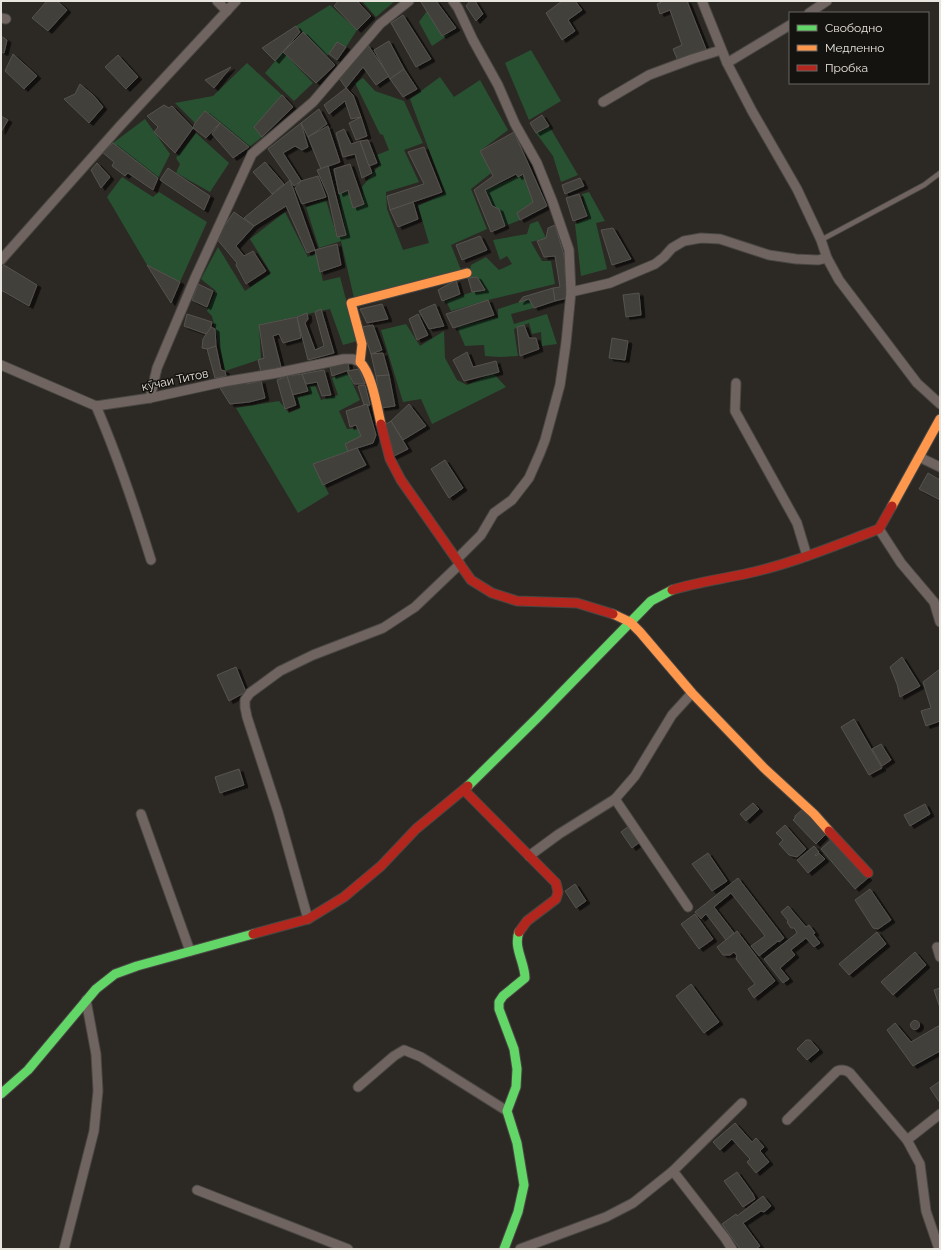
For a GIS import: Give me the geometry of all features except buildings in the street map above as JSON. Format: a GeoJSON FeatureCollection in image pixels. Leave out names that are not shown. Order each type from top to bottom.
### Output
{"type":"FeatureCollection","features":[{"type":"Feature","properties":{"kind":"street"},"geometry":{"type":"LineString","coordinates":[[217,1],[227,11]]}},
{"type":"Feature","properties":{"kind":"street"},"geometry":{"type":"LineString","coordinates":[[1,260],[120,126],[236,1]]}},
{"type":"Feature","properties":{"kind":"street"},"geometry":{"type":"LineString","coordinates":[[150,398],[157,368],[195,278],[252,154],[313,102],[380,24],[409,1]]}},
{"type":"Feature","properties":{"kind":"street"},"geometry":{"type":"LineString","coordinates":[[308,919],[278,812],[247,717],[245,700],[250,693],[280,671],[313,655],[383,628],[415,607],[481,535],[494,513],[512,500],[529,478],[545,440],[560,385],[571,292],[569,250],[553,203],[537,163],[515,124],[498,85],[473,40],[458,8],[452,1]]}},
{"type":"Feature","properties":{"kind":"street"},"geometry":{"type":"LineString","coordinates":[[702,1],[727,64],[797,189],[821,240],[827,258],[840,280],[917,383],[940,404]]}},
{"type":"Feature","properties":{"kind":"street"},"geometry":{"type":"LineString","coordinates":[[810,12],[827,1]]}},
{"type":"Feature","properties":{"kind":"street"},"geometry":{"type":"LineString","coordinates":[[727,64],[789,26]]}},
{"type":"Feature","properties":{"kind":"street"},"geometry":{"type":"LineString","coordinates":[[603,102],[649,75],[721,50]]}},
{"type":"Feature","properties":{"kind":"street"},"geometry":{"type":"LineString","coordinates":[[571,292],[610,283],[655,264],[672,248],[684,241],[695,239],[720,239],[769,255],[796,259],[818,260],[827,258]]}},
{"type":"Feature","properties":{"kind":"street"},"geometry":{"type":"LineString","coordinates":[[467,273],[351,303],[362,344],[360,362],[368,374],[390,459],[402,480],[471,580],[492,593],[517,601],[577,603],[612,613],[630,622],[692,693],[764,768],[814,814],[868,873]]}},
{"type":"Feature","properties":{"kind":"street","name":"кӯчаи Титов"},"geometry":{"type":"LineString","coordinates":[[96,406],[150,398],[223,382],[344,359],[353,359],[360,362]]}},
{"type":"Feature","properties":{"kind":"street"},"geometry":{"type":"LineString","coordinates":[[1,365],[96,406],[127,482],[151,560]]}},
{"type":"Feature","properties":{"kind":"street"},"geometry":{"type":"LineString","coordinates":[[736,382],[735,411],[797,523],[807,556]]}},
{"type":"Feature","properties":{"kind":"street"},"geometry":{"type":"LineString","coordinates":[[1,1094],[28,1070],[96,989],[115,974],[137,966],[308,919],[344,897],[381,866],[416,829],[464,790],[537,718],[651,601],[671,590],[691,584],[750,573],[807,556],[879,529],[940,419]]}},
{"type":"Feature","properties":{"kind":"street"},"geometry":{"type":"LineString","coordinates":[[919,457],[940,467]]}},
{"type":"Feature","properties":{"kind":"street"},"geometry":{"type":"LineString","coordinates":[[879,529],[901,564],[934,602],[940,622]]}},
{"type":"Feature","properties":{"kind":"street"},"geometry":{"type":"LineString","coordinates":[[530,856],[559,834],[615,799],[635,776],[672,715],[692,693]]}},
{"type":"Feature","properties":{"kind":"street"},"geometry":{"type":"LineString","coordinates":[[464,790],[556,883],[558,891],[556,898],[527,921],[520,929],[518,950],[526,973],[525,978],[503,996],[499,1002],[499,1009],[514,1049],[517,1069],[516,1087],[507,1111],[517,1143],[524,1185],[518,1212],[504,1249]]}},
{"type":"Feature","properties":{"kind":"street"},"geometry":{"type":"LineString","coordinates":[[615,799],[688,907]]}},
{"type":"Feature","properties":{"kind":"street"},"geometry":{"type":"LineString","coordinates":[[141,814],[190,951]]}},
{"type":"Feature","properties":{"kind":"street"},"geometry":{"type":"LineString","coordinates":[[937,947],[940,956]]}},
{"type":"Feature","properties":{"kind":"street"},"geometry":{"type":"LineString","coordinates":[[64,1249],[94,1131],[97,1097],[96,1054],[86,1000]]}},
{"type":"Feature","properties":{"kind":"street"},"geometry":{"type":"LineString","coordinates":[[358,1087],[394,1056],[404,1050],[421,1056],[507,1111]]}},
{"type":"Feature","properties":{"kind":"street"},"geometry":{"type":"LineString","coordinates":[[786,1120],[837,1071],[841,1069],[847,1070],[907,1140],[920,1164],[926,1211],[939,1249]]}},
{"type":"Feature","properties":{"kind":"street"},"geometry":{"type":"LineString","coordinates":[[520,1249],[606,1217],[633,1203],[673,1170],[742,1103]]}},
{"type":"Feature","properties":{"kind":"street"},"geometry":{"type":"LineString","coordinates":[[907,1140],[940,1114]]}},
{"type":"Feature","properties":{"kind":"street"},"geometry":{"type":"LineString","coordinates":[[673,1170],[732,1249]]}},
{"type":"Feature","properties":{"kind":"street"},"geometry":{"type":"LineString","coordinates":[[197,1190],[348,1249]]}},
{"type":"Feature","properties":{"kind":"lane"},"geometry":{"type":"LineString","coordinates":[[821,240],[924,185],[940,173]]}},
{"type":"Feature","properties":{"kind":"green space"},"geometry":{"type":"Polygon","coordinates":[[[362,1],[395,1],[376,17],[362,1]]]}},
{"type":"Feature","properties":{"kind":"green space"},"geometry":{"type":"Polygon","coordinates":[[[330,5],[357,30],[346,47],[337,43],[327,56],[296,26],[330,5]]]}},
{"type":"Feature","properties":{"kind":"green space"},"geometry":{"type":"Polygon","coordinates":[[[427,11],[442,36],[450,34],[432,46],[419,22],[427,11]]]}},
{"type":"Feature","properties":{"kind":"green space"},"geometry":{"type":"Polygon","coordinates":[[[531,50],[561,101],[529,120],[505,63],[531,50]]]}},
{"type":"Feature","properties":{"kind":"green space"},"geometry":{"type":"Polygon","coordinates":[[[283,52],[313,83],[294,101],[265,73],[283,52]]]}},
{"type":"Feature","properties":{"kind":"green space"},"geometry":{"type":"Polygon","coordinates":[[[247,63],[282,95],[254,127],[262,137],[249,147],[205,111],[195,123],[175,103],[213,96],[247,63]]]}},
{"type":"Feature","properties":{"kind":"green space"},"geometry":{"type":"Polygon","coordinates":[[[440,77],[454,97],[480,80],[508,130],[480,151],[491,173],[471,189],[487,229],[451,245],[461,270],[354,298],[341,241],[319,248],[306,207],[326,200],[337,237],[346,235],[339,194],[348,190],[353,208],[364,204],[362,187],[380,164],[377,155],[389,150],[383,135],[380,134],[355,83],[363,78],[375,91],[404,101],[423,143],[404,150],[419,182],[386,192],[387,209],[403,250],[429,243],[418,206],[445,193],[410,99],[440,77]]]}},
{"type":"Feature","properties":{"kind":"green space"},"geometry":{"type":"Polygon","coordinates":[[[145,119],[170,154],[158,178],[113,143],[145,119]]]}},
{"type":"Feature","properties":{"kind":"green space"},"geometry":{"type":"Polygon","coordinates":[[[549,126],[578,175],[561,182],[553,156],[536,133],[549,126]]]}},
{"type":"Feature","properties":{"kind":"green space"},"geometry":{"type":"Polygon","coordinates":[[[196,133],[229,163],[210,192],[176,173],[180,164],[176,158],[196,133]]]}},
{"type":"Feature","properties":{"kind":"green space"},"geometry":{"type":"Polygon","coordinates":[[[523,174],[533,202],[517,213],[520,220],[505,226],[499,209],[492,206],[485,190],[523,174]]]}},
{"type":"Feature","properties":{"kind":"green space"},"geometry":{"type":"Polygon","coordinates":[[[122,177],[153,197],[159,192],[207,222],[180,282],[147,265],[107,197],[122,177]]]}},
{"type":"Feature","properties":{"kind":"green space"},"geometry":{"type":"Polygon","coordinates":[[[589,192],[605,221],[596,223],[607,269],[581,276],[575,224],[588,218],[582,194],[589,192]]]}},
{"type":"Feature","properties":{"kind":"green space"},"geometry":{"type":"Polygon","coordinates":[[[285,212],[308,257],[316,253],[323,281],[340,277],[357,341],[343,345],[330,309],[259,325],[261,359],[225,371],[212,316],[207,311],[216,291],[201,279],[218,247],[245,291],[271,273],[250,239],[285,212]]]}},
{"type":"Feature","properties":{"kind":"green space"},"geometry":{"type":"Polygon","coordinates":[[[538,221],[546,238],[531,242],[542,261],[551,261],[555,284],[488,300],[451,311],[446,301],[472,292],[485,290],[477,277],[468,278],[471,265],[486,257],[499,270],[512,264],[507,256],[500,260],[493,240],[527,234],[530,224],[538,221]]]}},
{"type":"Feature","properties":{"kind":"green space"},"geometry":{"type":"Polygon","coordinates":[[[529,299],[534,308],[511,314],[514,324],[547,314],[557,344],[542,346],[541,332],[532,334],[529,323],[514,329],[518,356],[485,356],[484,345],[465,346],[457,327],[498,317],[498,309],[529,299]]]}},
{"type":"Feature","properties":{"kind":"green space"},"geometry":{"type":"Polygon","coordinates":[[[406,324],[420,346],[444,331],[445,358],[457,380],[467,385],[493,373],[506,387],[432,424],[421,399],[403,402],[381,330],[406,324]]]}},
{"type":"Feature","properties":{"kind":"green space"},"geometry":{"type":"Polygon","coordinates":[[[348,373],[360,400],[339,411],[347,429],[357,428],[361,436],[345,444],[348,451],[313,464],[329,494],[298,513],[236,408],[279,401],[289,413],[300,408],[297,397],[310,394],[307,387],[315,385],[321,400],[338,395],[332,378],[348,373]]]}},
{"type":"Feature","properties":{"kind":"traffic: fast"},"geometry":{"type":"LineString","coordinates":[[468,786],[537,718],[651,601],[672,590]]}},
{"type":"Feature","properties":{"kind":"traffic: fast"},"geometry":{"type":"LineString","coordinates":[[504,1249],[518,1212],[524,1185],[517,1143],[507,1111],[516,1087],[517,1069],[514,1049],[499,1009],[499,1002],[503,996],[525,978],[517,943],[519,932]]}},
{"type":"Feature","properties":{"kind":"traffic: fast"},"geometry":{"type":"LineString","coordinates":[[1,1094],[28,1070],[96,989],[115,974],[137,966],[253,934]]}},
{"type":"Feature","properties":{"kind":"traffic: slow"},"geometry":{"type":"LineString","coordinates":[[381,424],[371,382],[368,374],[360,362],[362,344],[351,303],[467,273]]}},
{"type":"Feature","properties":{"kind":"traffic: slow"},"geometry":{"type":"LineString","coordinates":[[892,506],[940,419]]}},
{"type":"Feature","properties":{"kind":"traffic: slow"},"geometry":{"type":"LineString","coordinates":[[613,614],[630,622],[640,632],[692,693],[764,768],[814,814],[829,831]]}},
{"type":"Feature","properties":{"kind":"traffic: jam"},"geometry":{"type":"LineString","coordinates":[[381,424],[390,459],[401,480],[471,580],[492,593],[517,601],[577,603],[613,614]]}},
{"type":"Feature","properties":{"kind":"traffic: jam"},"geometry":{"type":"LineString","coordinates":[[672,590],[766,569],[815,553],[879,529],[892,506]]}},
{"type":"Feature","properties":{"kind":"traffic: jam"},"geometry":{"type":"LineString","coordinates":[[253,934],[308,919],[344,897],[381,866],[416,829],[468,786]]}},
{"type":"Feature","properties":{"kind":"traffic: jam"},"geometry":{"type":"LineString","coordinates":[[464,790],[556,883],[558,892],[556,899],[527,921],[519,932]]}},
{"type":"Feature","properties":{"kind":"traffic: jam"},"geometry":{"type":"LineString","coordinates":[[829,831],[868,873]]}}]}
